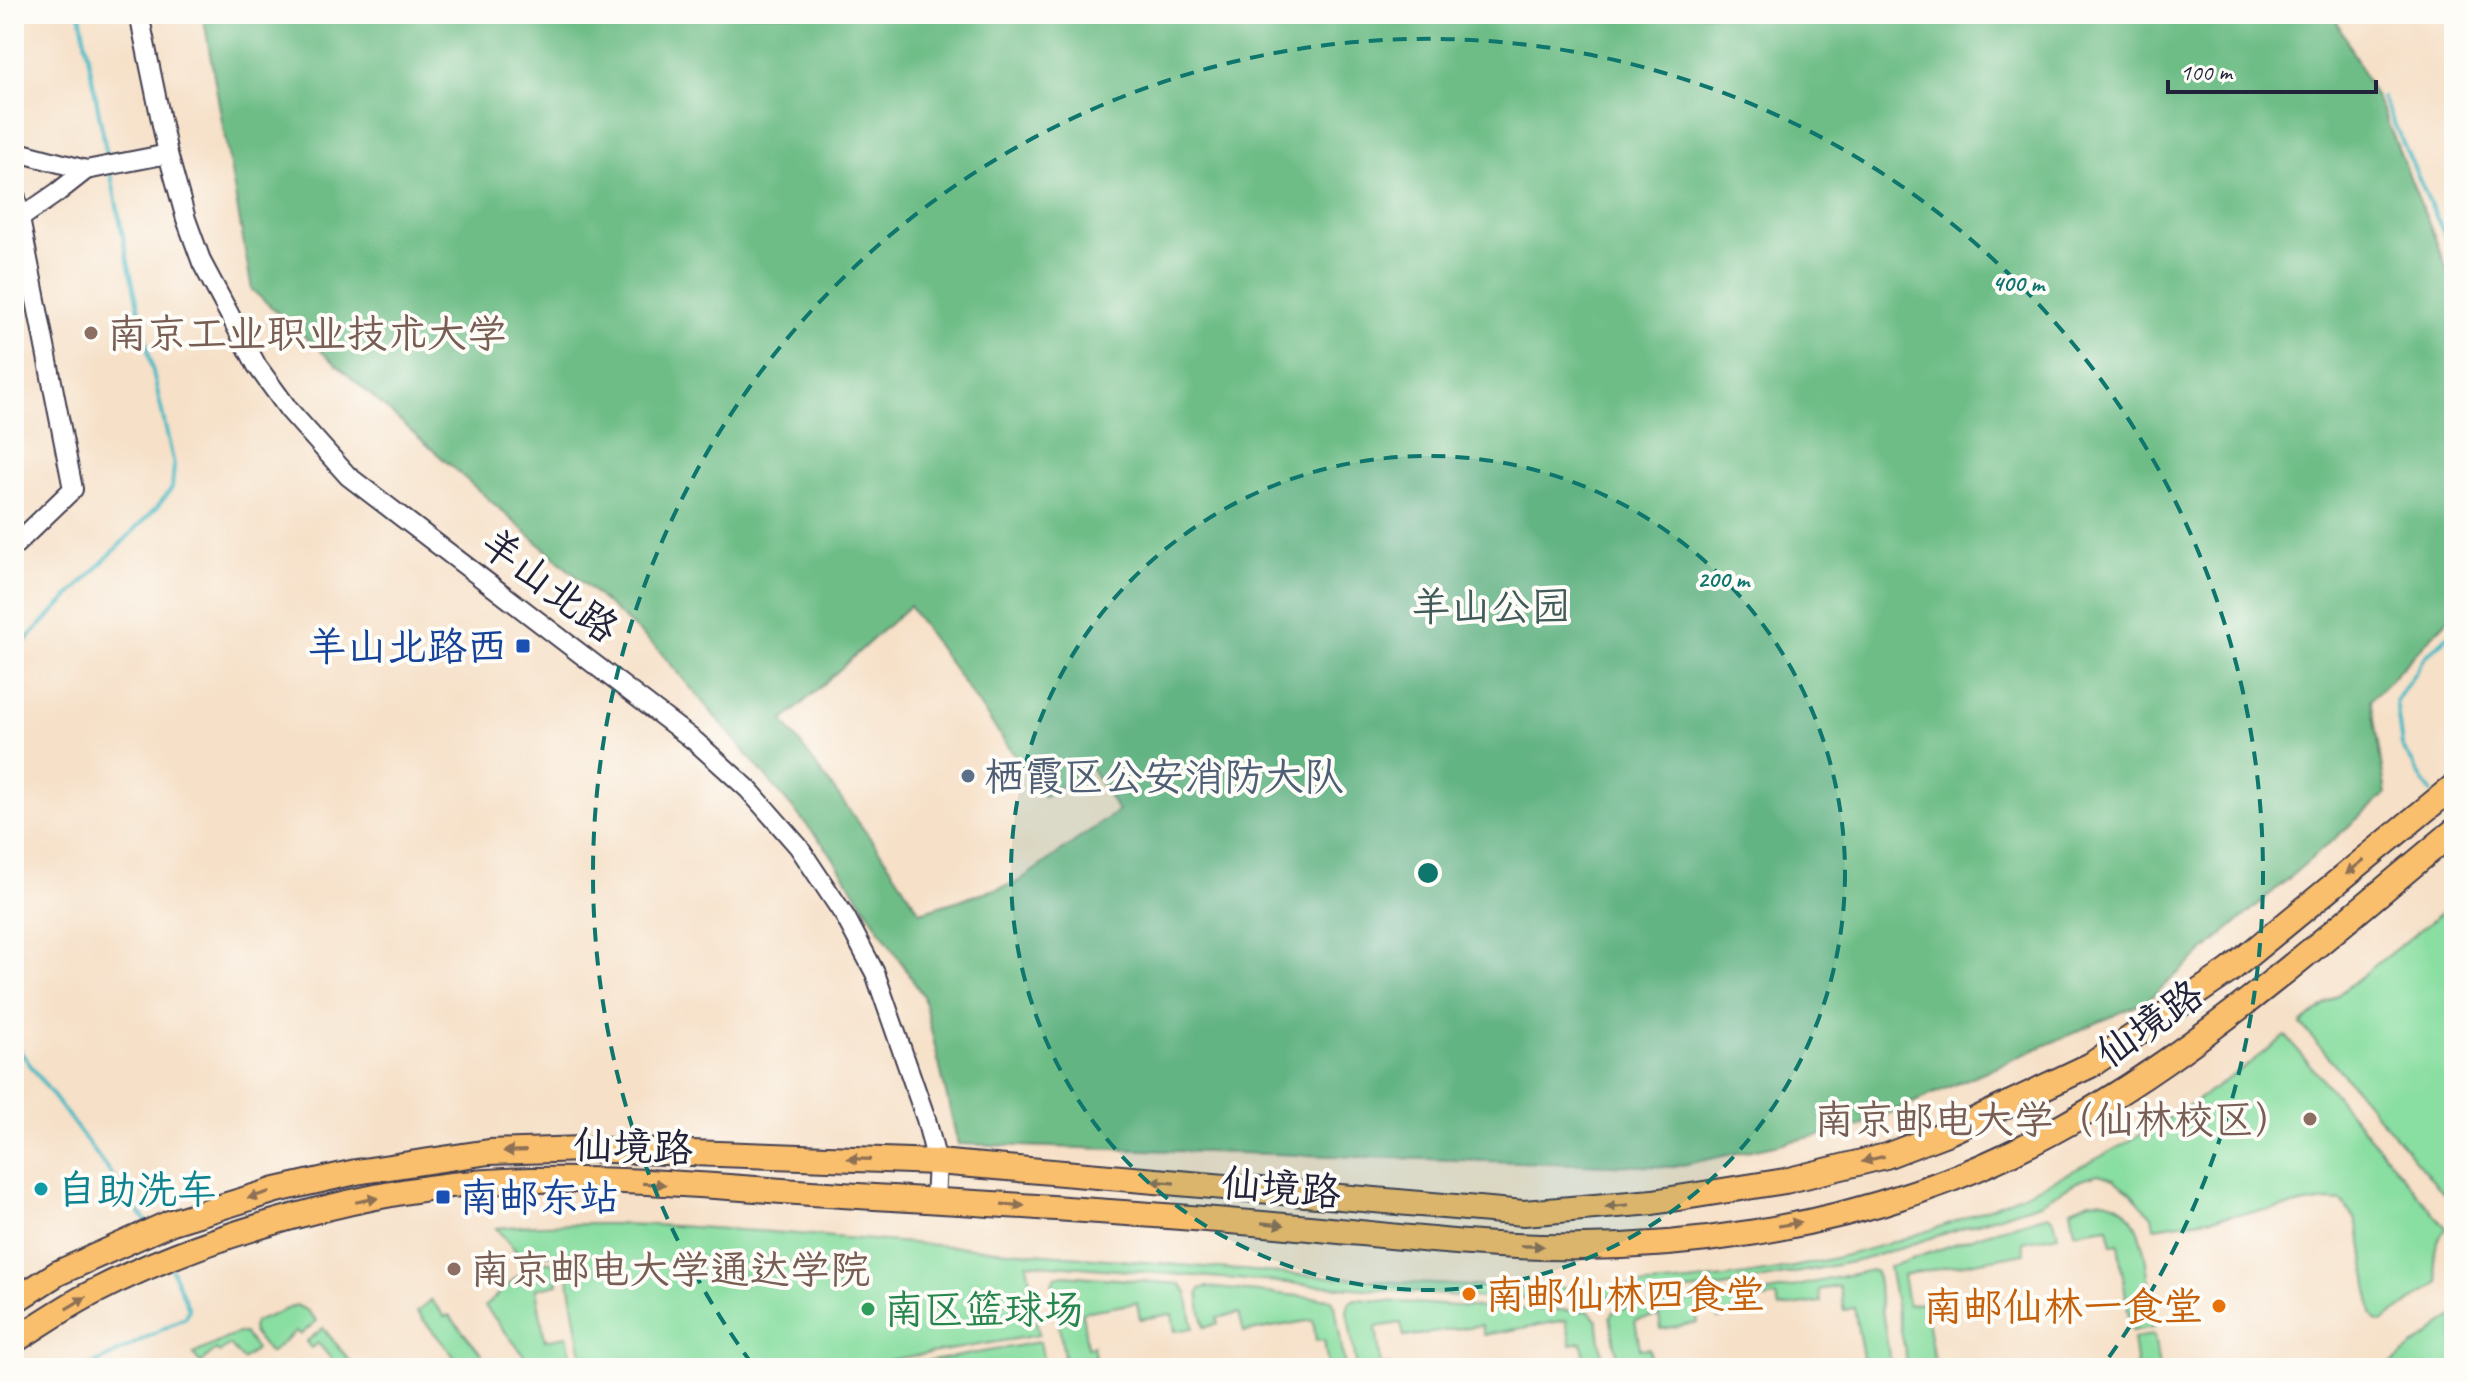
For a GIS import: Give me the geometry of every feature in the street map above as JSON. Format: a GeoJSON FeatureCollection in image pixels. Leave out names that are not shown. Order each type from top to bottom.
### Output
{"type":"FeatureCollection","features":[{"type":"Feature","properties":{"kind":"main road","name":"仙境路"},"geometry":{"type":"LineString","coordinates":[[14,1301],[58,1273],[172,1222],[276,1190],[356,1172],[489,1152],[613,1150],[937,1162],[1524,1213],[1653,1202],[1785,1181],[1886,1156],[1949,1132],[2091,1065],[2229,971],[2454,786]]}},
{"type":"Feature","properties":{"kind":"main road","name":"仙境路"},"geometry":{"type":"LineString","coordinates":[[14,1341],[92,1294],[185,1252],[275,1223],[352,1203],[449,1184],[505,1180],[592,1180],[935,1200],[1247,1222],[1512,1246],[1662,1244],[1807,1221],[1866,1208],[1920,1191],[1973,1171],[2066,1126],[2150,1072],[2258,992],[2454,831]]}},
{"type":"Feature","properties":{"kind":"street","name":"羊山北路"},"geometry":{"type":"LineString","coordinates":[[139,14],[168,154],[186,219],[202,263],[257,366],[281,399],[348,476],[696,742],[748,789],[798,846],[846,918],[875,973],[926,1119],[937,1162],[935,1200]]}},
{"type":"Feature","properties":{"kind":"street"},"geometry":{"type":"LineString","coordinates":[[14,151],[86,170],[168,154]]}},
{"type":"Feature","properties":{"kind":"street"},"geometry":{"type":"LineString","coordinates":[[19,219],[86,170]]}},
{"type":"Feature","properties":{"kind":"street"},"geometry":{"type":"LineString","coordinates":[[14,188],[73,489],[14,546]]}},
{"type":"Feature","properties":{"kind":"green space","name":"羊山公园"},"geometry":{"type":"Polygon","coordinates":[[[203,14],[2333,14],[2384,114],[2454,285],[2454,613],[2371,700],[2386,794],[2145,1002],[1857,1127],[1673,1167],[958,1144],[923,996],[828,850],[657,648],[252,290],[203,14]],[[909,606],[783,721],[885,858],[920,912],[1016,883],[1118,811],[1091,767],[1044,797],[909,606]]]}},
{"type":"Feature","properties":{"kind":"green space"},"geometry":{"type":"Polygon","coordinates":[[[2454,903],[2454,1206],[2301,1024],[2454,903]]]}},
{"type":"Feature","properties":{"kind":"green space"},"geometry":{"type":"Polygon","coordinates":[[[2286,1036],[2446,1228],[2435,1254],[2439,1282],[2382,1322],[2372,1314],[2362,1242],[2355,1218],[2342,1202],[2326,1201],[2154,1227],[2152,1216],[2131,1193],[2114,1179],[2098,1174],[2082,1179],[2040,1203],[1862,1260],[1718,1288],[1626,1297],[1484,1298],[1027,1263],[1039,1335],[841,1368],[584,1368],[565,1256],[533,1253],[521,1257],[496,1228],[607,1224],[712,1228],[1303,1275],[1505,1287],[1638,1286],[1705,1280],[1772,1271],[1887,1244],[2028,1192],[2161,1123],[2286,1036]]]}},
{"type":"Feature","properties":{"kind":"green space"},"geometry":{"type":"Polygon","coordinates":[[[2104,1200],[2124,1209],[2134,1222],[2144,1250],[2154,1327],[2131,1331],[2118,1244],[2112,1245],[2108,1227],[2075,1232],[2071,1209],[2090,1201],[2104,1200]]]}},
{"type":"Feature","properties":{"kind":"green space"},"geometry":{"type":"Polygon","coordinates":[[[2048,1215],[2054,1220],[2058,1235],[2023,1242],[2025,1253],[1903,1275],[1908,1305],[1924,1303],[1935,1365],[1908,1368],[1889,1267],[2048,1215]]]}},
{"type":"Feature","properties":{"kind":"green space"},"geometry":{"type":"Polygon","coordinates":[[[537,1260],[555,1263],[558,1284],[536,1289],[545,1340],[567,1336],[571,1354],[560,1356],[562,1368],[534,1368],[485,1306],[528,1267],[526,1264],[537,1260]]]}},
{"type":"Feature","properties":{"kind":"green space"},"geometry":{"type":"Polygon","coordinates":[[[1871,1270],[1876,1272],[1891,1368],[1865,1368],[1854,1308],[1844,1310],[1839,1286],[1819,1290],[1821,1302],[1779,1308],[1776,1297],[1756,1300],[1758,1312],[1718,1319],[1716,1307],[1696,1311],[1698,1323],[1661,1329],[1659,1316],[1635,1320],[1640,1349],[1649,1348],[1653,1368],[1619,1368],[1610,1316],[1616,1309],[1751,1296],[1871,1270]]]}},
{"type":"Feature","properties":{"kind":"green space"},"geometry":{"type":"Polygon","coordinates":[[[1064,1275],[1180,1284],[1187,1293],[1193,1328],[1175,1331],[1172,1314],[1140,1319],[1137,1303],[1082,1312],[1087,1347],[1093,1346],[1097,1368],[1066,1368],[1052,1283],[1055,1277],[1064,1275]]]}},
{"type":"Feature","properties":{"kind":"green space"},"geometry":{"type":"Polygon","coordinates":[[[1206,1287],[1331,1299],[1335,1305],[1345,1368],[1328,1368],[1324,1340],[1316,1341],[1313,1320],[1244,1332],[1239,1313],[1217,1318],[1218,1324],[1204,1327],[1198,1294],[1200,1289],[1206,1287]]]}},
{"type":"Feature","properties":{"kind":"green space"},"geometry":{"type":"Polygon","coordinates":[[[1355,1299],[1589,1311],[1597,1320],[1604,1368],[1586,1368],[1582,1342],[1571,1344],[1566,1320],[1484,1335],[1482,1325],[1404,1337],[1401,1323],[1376,1327],[1381,1366],[1390,1365],[1391,1368],[1357,1368],[1347,1311],[1349,1303],[1355,1299]]]}},
{"type":"Feature","properties":{"kind":"green space"},"geometry":{"type":"Polygon","coordinates":[[[431,1300],[445,1317],[449,1315],[483,1356],[467,1368],[449,1368],[457,1360],[417,1312],[431,1300]]]}},
{"type":"Feature","properties":{"kind":"green space"},"geometry":{"type":"Polygon","coordinates":[[[296,1305],[308,1311],[317,1321],[300,1335],[296,1331],[270,1353],[254,1334],[252,1328],[255,1322],[296,1305]]]}},
{"type":"Feature","properties":{"kind":"green space"},"geometry":{"type":"Polygon","coordinates":[[[2454,1316],[2454,1368],[2385,1368],[2454,1316]]]}},
{"type":"Feature","properties":{"kind":"green space"},"geometry":{"type":"Polygon","coordinates":[[[323,1328],[356,1368],[339,1368],[318,1343],[311,1348],[306,1342],[323,1328]]]}},
{"type":"Feature","properties":{"kind":"green space"},"geometry":{"type":"Polygon","coordinates":[[[244,1333],[256,1349],[243,1360],[230,1345],[219,1353],[216,1350],[201,1363],[193,1354],[244,1333]]]}},
{"type":"Feature","properties":{"kind":"green space"},"geometry":{"type":"Polygon","coordinates":[[[2154,1335],[2159,1368],[2137,1368],[2133,1338],[2154,1335]]]}},
{"type":"Feature","properties":{"kind":"green space"},"geometry":{"type":"Polygon","coordinates":[[[1040,1342],[1045,1368],[891,1368],[1040,1342]]]}},
{"type":"Feature","properties":{"kind":"waterway"},"geometry":{"type":"LineString","coordinates":[[80,14],[108,161]]}},
{"type":"Feature","properties":{"kind":"waterway"},"geometry":{"type":"LineString","coordinates":[[2382,97],[2454,256]]}},
{"type":"Feature","properties":{"kind":"waterway"},"geometry":{"type":"LineString","coordinates":[[14,652],[172,488],[174,465],[110,170]]}},
{"type":"Feature","properties":{"kind":"waterway"},"geometry":{"type":"LineString","coordinates":[[2431,793],[2402,746],[2396,701],[2426,656],[2454,630]]}},
{"type":"Feature","properties":{"kind":"waterway"},"geometry":{"type":"LineString","coordinates":[[2440,807],[2451,823]]}},
{"type":"Feature","properties":{"kind":"waterway"},"geometry":{"type":"LineString","coordinates":[[14,1043],[148,1224]]}},
{"type":"Feature","properties":{"kind":"waterway"},"geometry":{"type":"LineString","coordinates":[[87,1368],[186,1317],[189,1309],[171,1268]]}},
{"type":"Feature","properties":{"kind":"place","name":"南京工业职业技术大学"},"geometry":{"type":"Point","coordinates":[91,333]}},
{"type":"Feature","properties":{"kind":"place","name":"羊山北路西"},"geometry":{"type":"Point","coordinates":[523,646]}},
{"type":"Feature","properties":{"kind":"place","name":"栖霞区公安消防大队"},"geometry":{"type":"Point","coordinates":[968,776]}},
{"type":"Feature","properties":{"kind":"place","name":"南京邮电大学（仙林校区）"},"geometry":{"type":"Point","coordinates":[2310,1119]}},
{"type":"Feature","properties":{"kind":"place","name":"自助洗车"},"geometry":{"type":"Point","coordinates":[41,1189]}},
{"type":"Feature","properties":{"kind":"place","name":"南邮东站"},"geometry":{"type":"Point","coordinates":[443,1197]}},
{"type":"Feature","properties":{"kind":"place","name":"南京邮电大学通达学院"},"geometry":{"type":"Point","coordinates":[454,1269]}},
{"type":"Feature","properties":{"kind":"place","name":"南邮仙林四食堂"},"geometry":{"type":"Point","coordinates":[1469,1294]}},
{"type":"Feature","properties":{"kind":"place","name":"南邮仙林一食堂"},"geometry":{"type":"Point","coordinates":[2219,1306]}},
{"type":"Feature","properties":{"kind":"place","name":"南区篮球场"},"geometry":{"type":"Point","coordinates":[868,1309]}}]}
